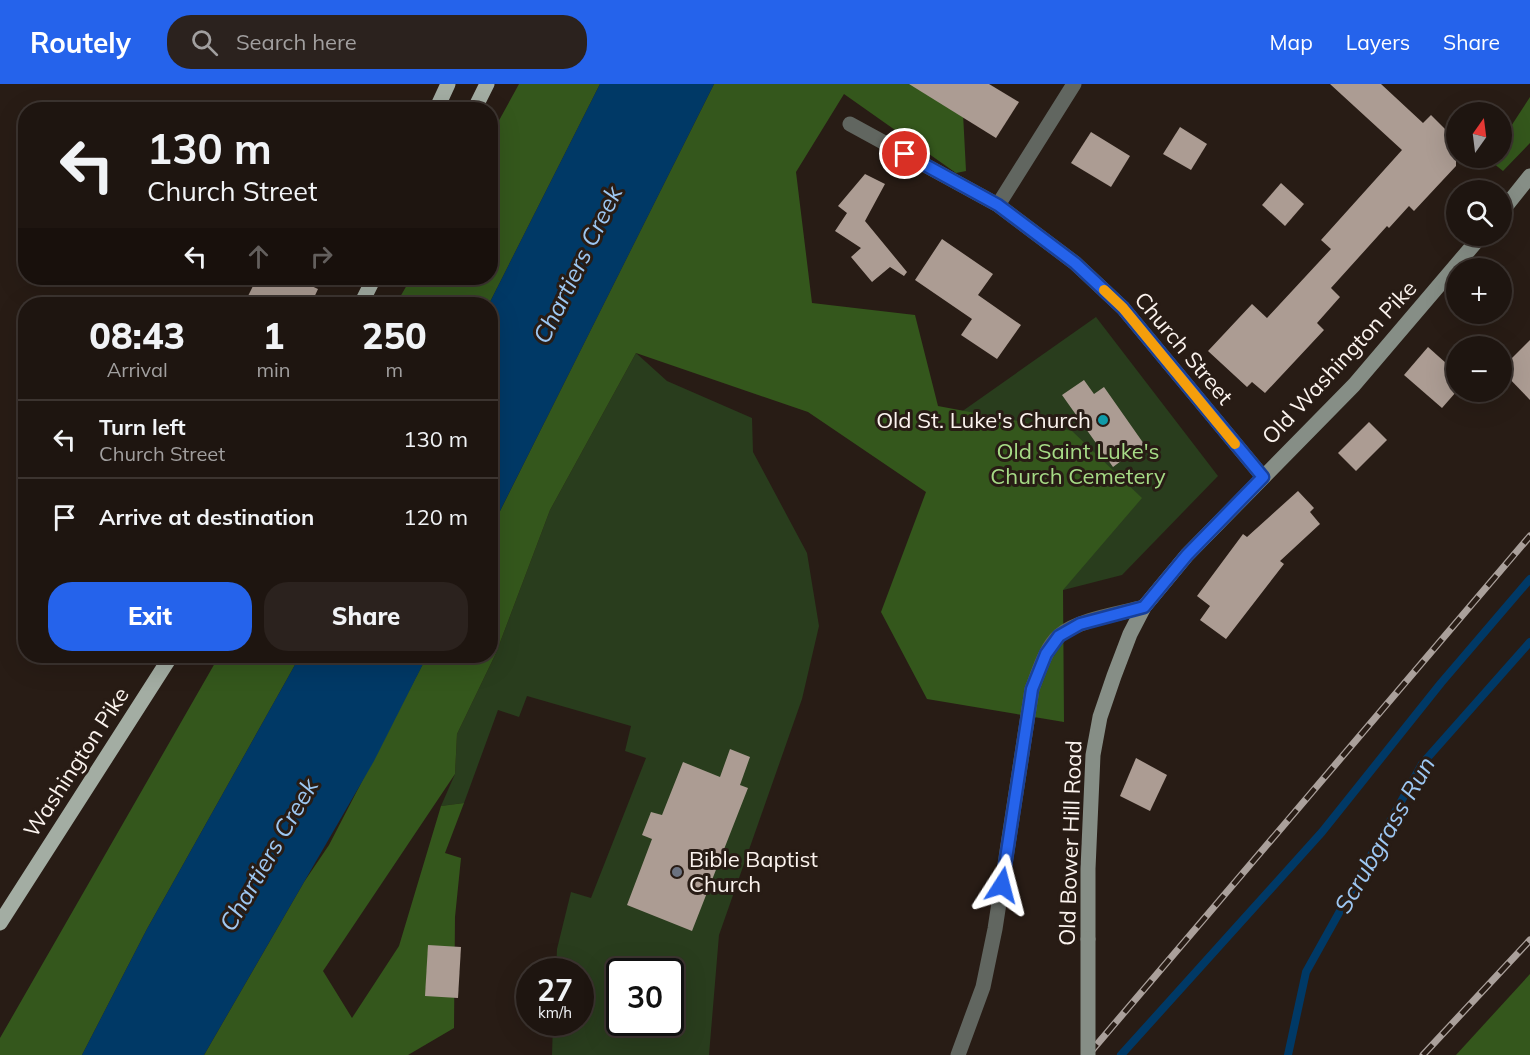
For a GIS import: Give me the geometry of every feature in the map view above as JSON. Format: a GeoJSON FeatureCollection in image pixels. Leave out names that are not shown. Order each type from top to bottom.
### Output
{"type":"FeatureCollection","features":[{"type":"Feature","properties":{"kind":"main road"},"geometry":{"type":"LineString","coordinates":[[440,102],[448,84]]}},
{"type":"Feature","properties":{"kind":"main road"},"geometry":{"type":"LineString","coordinates":[[478,102],[487,84]]}},
{"type":"Feature","properties":{"kind":"main road","name":"Washington Pike"},"geometry":{"type":"LineString","coordinates":[[2,916],[166,663]]}},
{"type":"Feature","properties":{"kind":"street"},"geometry":{"type":"LineString","coordinates":[[998,205],[1074,84]]}},
{"type":"Feature","properties":{"kind":"street","name":"Church Street"},"geometry":{"type":"LineString","coordinates":[[850,124],[998,205],[1075,263],[1123,308],[1263,477]]}},
{"type":"Feature","properties":{"kind":"street"},"geometry":{"type":"LineString","coordinates":[[1512,198],[1530,176]]}},
{"type":"Feature","properties":{"kind":"street","name":"Old Washington Pike"},"geometry":{"type":"LineString","coordinates":[[1144,607],[1187,555],[1354,386],[1473,246]]}},
{"type":"Feature","properties":{"kind":"street"},"geometry":{"type":"LineString","coordinates":[[958,1055],[983,987],[995,928],[1032,689],[1046,654],[1059,636],[1080,624],[1144,607]]}},
{"type":"Feature","properties":{"kind":"street","name":"Old Bower Hill Road"},"geometry":{"type":"LineString","coordinates":[[1088,1055],[1088,869],[1093,755],[1100,717],[1114,675],[1130,634],[1144,607]]}},
{"type":"Feature","properties":{"kind":"green space"},"geometry":{"type":"Polygon","coordinates":[[[519,84],[600,84],[493,297],[400,297],[407,285],[498,285],[498,122],[519,84]]]}},
{"type":"Feature","properties":{"kind":"green space"},"geometry":{"type":"Polygon","coordinates":[[[714,84],[956,84],[962,94],[966,171],[956,173],[844,94],[796,172],[812,303],[915,315],[938,406],[1072,431],[1142,498],[1063,590],[1064,722],[927,699],[881,612],[926,492],[808,412],[636,353],[550,510],[498,648],[498,515],[714,84]]]}},
{"type":"Feature","properties":{"kind":"green space"},"geometry":{"type":"Polygon","coordinates":[[[1530,97],[1530,143],[1512,162],[1512,125],[1530,97]]]}},
{"type":"Feature","properties":{"kind":"green space","name":"Old Saint Luke's Church Cemetery"},"geometry":{"type":"Polygon","coordinates":[[[1096,317],[1218,476],[1122,575],[1036,597],[937,429],[1096,317]]]}},
{"type":"Feature","properties":{"kind":"green space"},"geometry":{"type":"Polygon","coordinates":[[[636,353],[667,381],[752,418],[753,452],[807,553],[819,626],[802,699],[719,935],[709,1055],[552,1055],[553,1036],[594,1036],[594,958],[557,958],[557,949],[571,892],[591,898],[646,758],[625,751],[631,726],[527,696],[519,717],[498,710],[464,803],[441,806],[455,774],[457,734],[491,663],[498,663],[498,648],[550,510],[636,353]]]}},
{"type":"Feature","properties":{"kind":"green space"},"geometry":{"type":"Polygon","coordinates":[[[215,663],[296,663],[147,929],[82,1055],[0,1055],[0,1038],[215,663]]]}},
{"type":"Feature","properties":{"kind":"green space"},"geometry":{"type":"Polygon","coordinates":[[[423,663],[491,663],[457,734],[455,774],[323,971],[352,1018],[399,946],[441,806],[464,803],[445,853],[461,858],[455,917],[454,1028],[408,1055],[204,1055],[304,882],[329,845],[423,663]]]}},
{"type":"Feature","properties":{"kind":"green space"},"geometry":{"type":"Polygon","coordinates":[[[1530,974],[1530,1055],[1456,1055],[1530,974]]]}},
{"type":"Feature","properties":{"kind":"water","name":"Chartiers Creek"},"geometry":{"type":"Polygon","coordinates":[[[600,84],[714,84],[498,515],[498,297],[493,297],[600,84]]]}},
{"type":"Feature","properties":{"kind":"water","name":"Chartiers Creek"},"geometry":{"type":"Polygon","coordinates":[[[296,663],[423,663],[374,761],[204,1055],[82,1055],[147,929],[296,663]]]}},
{"type":"Feature","properties":{"kind":"building"},"geometry":{"type":"Polygon","coordinates":[[[909,84],[989,84],[1019,102],[996,138],[909,84]]]}},
{"type":"Feature","properties":{"kind":"building"},"geometry":{"type":"Polygon","coordinates":[[[1330,84],[1381,84],[1423,123],[1431,115],[1446,130],[1446,168],[1454,168],[1414,211],[1409,206],[1389,228],[1387,226],[1331,288],[1340,297],[1317,323],[1324,330],[1265,393],[1252,382],[1247,387],[1208,351],[1252,304],[1267,318],[1331,249],[1321,240],[1402,150],[1330,84]]]}},
{"type":"Feature","properties":{"kind":"building"},"geometry":{"type":"Polygon","coordinates":[[[1180,127],[1207,144],[1191,170],[1163,154],[1180,127]]]}},
{"type":"Feature","properties":{"kind":"building"},"geometry":{"type":"Polygon","coordinates":[[[1091,132],[1130,156],[1111,187],[1071,163],[1091,132]]]}},
{"type":"Feature","properties":{"kind":"building"},"geometry":{"type":"Polygon","coordinates":[[[865,174],[885,184],[865,221],[907,272],[904,276],[890,267],[872,282],[851,257],[861,248],[835,231],[847,213],[838,206],[865,174]]]}},
{"type":"Feature","properties":{"kind":"building"},"geometry":{"type":"Polygon","coordinates":[[[1281,183],[1304,204],[1285,226],[1262,205],[1281,183]]]}},
{"type":"Feature","properties":{"kind":"building"},"geometry":{"type":"Polygon","coordinates":[[[942,239],[993,274],[978,295],[1021,325],[997,359],[961,335],[972,319],[915,280],[942,239]]]}},
{"type":"Feature","properties":{"kind":"building"},"geometry":{"type":"Polygon","coordinates":[[[254,285],[309,285],[318,289],[314,297],[248,297],[254,285]]]}},
{"type":"Feature","properties":{"kind":"building"},"geometry":{"type":"Polygon","coordinates":[[[1530,340],[1530,400],[1512,381],[1512,358],[1530,340]]]}},
{"type":"Feature","properties":{"kind":"building"},"geometry":{"type":"Polygon","coordinates":[[[1428,347],[1446,363],[1447,402],[1442,408],[1404,375],[1428,347]]]}},
{"type":"Feature","properties":{"kind":"building","name":"Old St. Luke's Church"},"geometry":{"type":"Polygon","coordinates":[[[1084,380],[1094,394],[1104,387],[1144,444],[1113,467],[1062,395],[1084,380]]]}},
{"type":"Feature","properties":{"kind":"building"},"geometry":{"type":"Polygon","coordinates":[[[1369,422],[1387,440],[1356,471],[1338,453],[1369,422]]]}},
{"type":"Feature","properties":{"kind":"building"},"geometry":{"type":"Polygon","coordinates":[[[1298,491],[1314,508],[1310,512],[1320,524],[1280,561],[1284,564],[1226,639],[1200,620],[1210,606],[1197,596],[1243,534],[1247,537],[1298,491]]]}},
{"type":"Feature","properties":{"kind":"building","name":"Bible Baptist Church"},"geometry":{"type":"Polygon","coordinates":[[[730,749],[750,757],[740,785],[748,788],[692,931],[627,905],[652,839],[642,835],[651,812],[662,815],[683,762],[720,777],[730,749]]]}},
{"type":"Feature","properties":{"kind":"building"},"geometry":{"type":"Polygon","coordinates":[[[1136,758],[1167,775],[1150,811],[1120,796],[1136,758]]]}},
{"type":"Feature","properties":{"kind":"building"},"geometry":{"type":"Polygon","coordinates":[[[428,945],[461,947],[458,998],[425,996],[428,945]]]}},
{"type":"Feature","properties":{"kind":"waterway"},"geometry":{"type":"LineString","coordinates":[[1121,1055],[1322,832],[1441,683],[1530,579]]}},
{"type":"Feature","properties":{"kind":"waterway","name":"Scrubgrass Run"},"geometry":{"type":"LineString","coordinates":[[1288,1055],[1306,972],[1422,764],[1530,642]]}},
{"type":"Feature","properties":{"kind":"railway"},"geometry":{"type":"LineString","coordinates":[[1088,1055],[1530,536]]}},
{"type":"Feature","properties":{"kind":"railway"},"geometry":{"type":"LineString","coordinates":[[1423,1055],[1530,940]]}},
{"type":"Feature","properties":{"kind":"slow traffic"},"geometry":{"type":"LineString","coordinates":[[1104,290],[1123,308],[1235,444]]}},
{"type":"Feature","properties":{"kind":"place","name":"Old St. Luke's Church"},"geometry":{"type":"Point","coordinates":[1103,420]}},
{"type":"Feature","properties":{"kind":"place","name":"Bible Baptist Church"},"geometry":{"type":"Point","coordinates":[677,872]}},
{"type":"Feature","properties":{"kind":"route"},"geometry":{"type":"LineString","coordinates":[[905,154],[998,205],[1075,263],[1123,308],[1263,477],[1187,555],[1144,607],[1080,624],[1059,636],[1046,654],[1032,689],[1002,885]]}}]}
